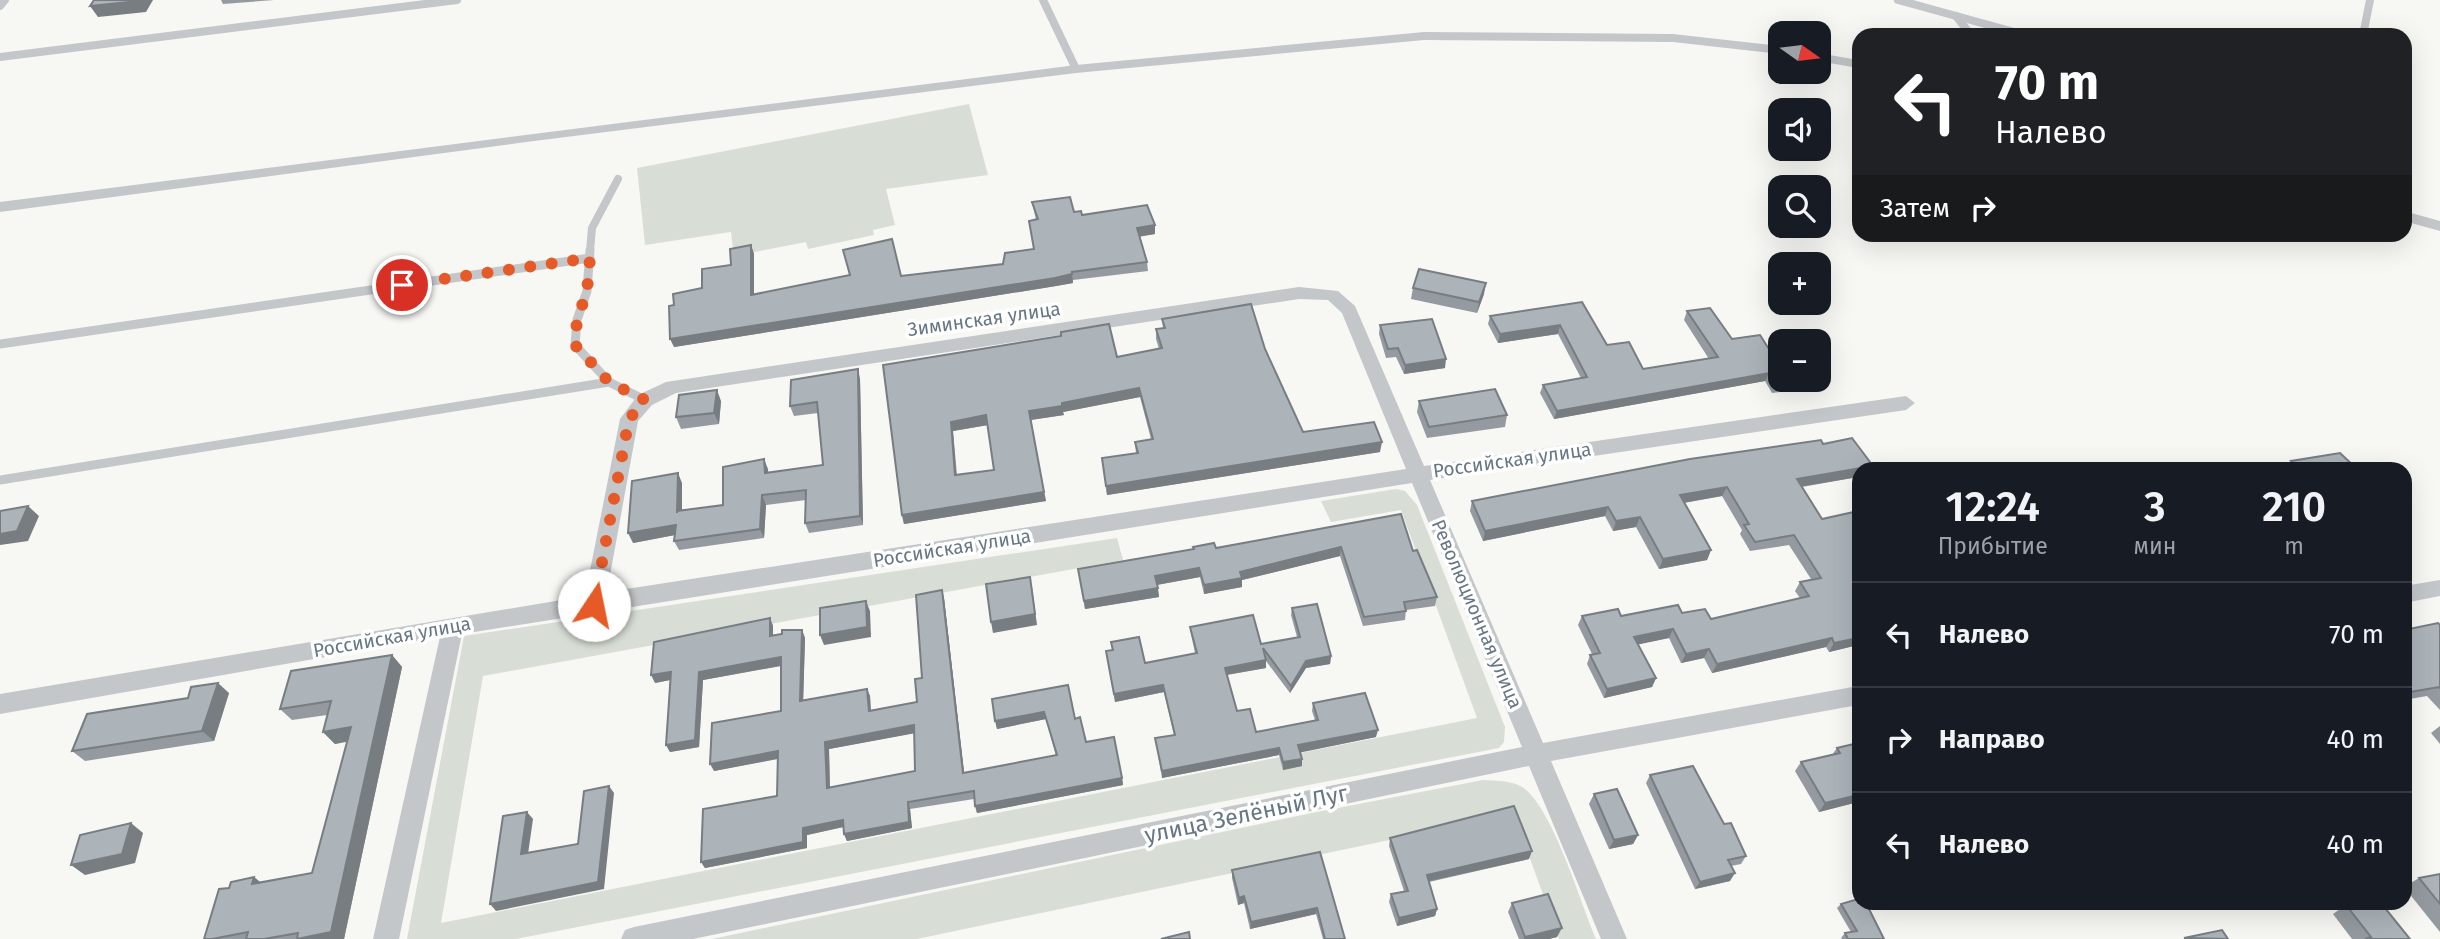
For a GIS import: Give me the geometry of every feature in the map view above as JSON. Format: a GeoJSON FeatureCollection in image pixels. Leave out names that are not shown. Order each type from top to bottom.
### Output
{"type":"FeatureCollection","features":[{"type":"Feature","properties":{"kind":"street"},"geometry":{"type":"LineString","coordinates":[[0,207],[513,139],[1076,69],[1424,37],[1674,38],[1768,49]]}},
{"type":"Feature","properties":{"kind":"street"},"geometry":{"type":"LineString","coordinates":[[1831,59],[1852,63]]}},
{"type":"Feature","properties":{"kind":"street"},"geometry":{"type":"LineString","coordinates":[[2412,218],[2440,226]]}},
{"type":"Feature","properties":{"kind":"street","name":"Зиминская улица"},"geometry":{"type":"LineString","coordinates":[[645,400],[672,387],[1299,293],[1332,295]]}},
{"type":"Feature","properties":{"kind":"street","name":"Революционная улица"},"geometry":{"type":"LineString","coordinates":[[1332,295],[1349,310],[1614,939]]}},
{"type":"Feature","properties":{"kind":"street"},"geometry":{"type":"LineString","coordinates":[[594,605],[629,419],[645,400]]}},
{"type":"Feature","properties":{"kind":"street","name":"Российская улица"},"geometry":{"type":"LineString","coordinates":[[0,705],[453,626],[1417,473],[1906,403]]}},
{"type":"Feature","properties":{"kind":"street"},"geometry":{"type":"LineString","coordinates":[[2412,593],[2440,588]]}},
{"type":"Feature","properties":{"kind":"street"},"geometry":{"type":"LineString","coordinates":[[386,939],[453,626]]}},
{"type":"Feature","properties":{"kind":"street","name":"улица Зелёный Луг"},"geometry":{"type":"LineString","coordinates":[[634,939],[1536,754],[1852,696]]}},
{"type":"Feature","properties":{"kind":"lane"},"geometry":{"type":"LineString","coordinates":[[0,6],[5,0]]}},
{"type":"Feature","properties":{"kind":"lane"},"geometry":{"type":"LineString","coordinates":[[373,10],[377,0]]}},
{"type":"Feature","properties":{"kind":"lane"},"geometry":{"type":"LineString","coordinates":[[0,57],[457,0]]}},
{"type":"Feature","properties":{"kind":"lane"},"geometry":{"type":"LineString","coordinates":[[1043,0],[1076,69]]}},
{"type":"Feature","properties":{"kind":"lane"},"geometry":{"type":"LineString","coordinates":[[1898,0],[1926,4],[1956,16],[2000,28]]}},
{"type":"Feature","properties":{"kind":"lane"},"geometry":{"type":"LineString","coordinates":[[2364,28],[2370,0]]}},
{"type":"Feature","properties":{"kind":"lane"},"geometry":{"type":"LineString","coordinates":[[1956,16],[1965,28]]}},
{"type":"Feature","properties":{"kind":"lane"},"geometry":{"type":"LineString","coordinates":[[618,179],[592,228],[587,291],[577,320],[575,345],[609,382],[645,400]]}},
{"type":"Feature","properties":{"kind":"lane"},"geometry":{"type":"LineString","coordinates":[[0,344],[590,258]]}},
{"type":"Feature","properties":{"kind":"lane"},"geometry":{"type":"LineString","coordinates":[[0,480],[609,382]]}},
{"type":"Feature","properties":{"kind":"shaded area"},"geometry":{"type":"Polygon","coordinates":[[[969,104],[988,175],[886,189],[895,225],[873,230],[874,235],[808,249],[806,242],[734,256],[731,232],[645,245],[637,168],[969,104]]]}},
{"type":"Feature","properties":{"kind":"shaded area"},"geometry":{"type":"Polygon","coordinates":[[[1396,489],[1405,491],[1417,505],[1505,727],[1504,742],[1499,748],[516,939],[407,939],[464,636],[1117,538],[1123,560],[483,676],[441,923],[1477,718],[1401,510],[1331,522],[1321,501],[1396,489]]]}},
{"type":"Feature","properties":{"kind":"shaded area"},"geometry":{"type":"Polygon","coordinates":[[[1483,780],[1516,784],[1536,801],[1556,837],[1596,939],[1559,939],[1514,814],[917,939],[712,939],[1312,813],[1483,780]]]}},
{"type":"Feature","properties":{"kind":"building"},"geometry":{"type":"Polygon","coordinates":[[[94,0],[140,0],[90,6],[94,0]]]}},
{"type":"Feature","properties":{"kind":"building"},"geometry":{"type":"Polygon","coordinates":[[[1070,197],[1074,212],[1081,211],[1082,215],[1147,205],[1155,225],[1137,228],[1147,262],[670,339],[669,306],[674,305],[673,294],[702,288],[702,269],[731,265],[730,249],[751,245],[751,295],[850,275],[843,250],[892,239],[901,276],[1003,264],[1005,253],[1034,249],[1029,221],[1038,219],[1032,202],[1070,197]]]}},
{"type":"Feature","properties":{"kind":"building"},"geometry":{"type":"Polygon","coordinates":[[[1419,269],[1486,283],[1479,302],[1413,288],[1419,269]]]}},
{"type":"Feature","properties":{"kind":"building"},"geometry":{"type":"Polygon","coordinates":[[[1582,302],[1607,345],[1629,342],[1643,369],[1718,357],[1687,311],[1710,308],[1732,339],[1760,335],[1768,348],[1768,373],[1557,411],[1543,385],[1587,377],[1560,325],[1500,334],[1490,316],[1582,302]]]}},
{"type":"Feature","properties":{"kind":"building"},"geometry":{"type":"Polygon","coordinates":[[[1251,304],[1265,349],[1303,432],[1374,422],[1382,442],[1106,486],[1102,458],[1138,453],[1135,442],[1153,439],[1139,388],[1029,411],[1044,492],[902,515],[883,365],[1061,336],[1061,332],[1109,324],[1117,357],[1162,348],[1156,329],[1165,328],[1162,319],[1251,304]],[[986,415],[951,422],[955,475],[994,470],[986,415]]]}},
{"type":"Feature","properties":{"kind":"building"},"geometry":{"type":"Polygon","coordinates":[[[1432,319],[1446,359],[1405,365],[1398,348],[1388,349],[1380,325],[1432,319]]]}},
{"type":"Feature","properties":{"kind":"building"},"geometry":{"type":"Polygon","coordinates":[[[858,369],[860,516],[805,523],[806,490],[762,495],[760,529],[674,541],[676,525],[628,533],[632,481],[678,473],[677,511],[723,505],[723,467],[764,459],[765,473],[823,465],[817,402],[790,406],[791,380],[858,369]]]}},
{"type":"Feature","properties":{"kind":"building"},"geometry":{"type":"Polygon","coordinates":[[[1495,389],[1507,415],[1429,427],[1419,401],[1495,389]]]}},
{"type":"Feature","properties":{"kind":"building"},"geometry":{"type":"Polygon","coordinates":[[[717,390],[714,413],[676,417],[679,395],[717,390]]]}},
{"type":"Feature","properties":{"kind":"building"},"geometry":{"type":"Polygon","coordinates":[[[1852,438],[1870,462],[1852,462],[1852,470],[1797,479],[1822,519],[1852,512],[1852,639],[1834,643],[1832,638],[1717,664],[1709,649],[1686,654],[1673,629],[1634,637],[1656,678],[1607,689],[1590,655],[1600,653],[1582,616],[1618,609],[1621,616],[1678,605],[1682,613],[1705,609],[1711,619],[1809,596],[1800,582],[1821,578],[1794,535],[1755,542],[1744,525],[1749,524],[1727,487],[1680,495],[1711,550],[1663,559],[1640,517],[1616,521],[1608,507],[1485,531],[1472,501],[1690,459],[1821,440],[1823,444],[1852,438]]]}},
{"type":"Feature","properties":{"kind":"building"},"geometry":{"type":"Polygon","coordinates":[[[2340,453],[2350,462],[2292,462],[2340,453]]]}},
{"type":"Feature","properties":{"kind":"building"},"geometry":{"type":"Polygon","coordinates":[[[28,506],[17,531],[0,534],[0,511],[28,506]]]}},
{"type":"Feature","properties":{"kind":"building"},"geometry":{"type":"Polygon","coordinates":[[[1401,514],[1413,551],[1417,550],[1437,597],[1404,602],[1406,611],[1364,617],[1341,547],[1240,572],[1242,578],[1204,585],[1199,568],[1155,576],[1158,588],[1084,601],[1078,569],[1194,549],[1193,547],[1214,543],[1216,548],[1401,514]]]}},
{"type":"Feature","properties":{"kind":"building"},"geometry":{"type":"Polygon","coordinates":[[[1030,577],[1035,614],[991,622],[986,584],[1030,577]]]}},
{"type":"Feature","properties":{"kind":"building"},"geometry":{"type":"Polygon","coordinates":[[[942,590],[963,773],[1057,755],[1044,712],[995,721],[992,699],[1068,685],[1075,719],[1080,717],[1086,742],[1114,737],[1122,778],[975,806],[974,791],[908,802],[909,822],[844,834],[843,820],[803,828],[803,842],[701,862],[703,809],[777,796],[778,751],[710,764],[712,723],[781,711],[781,657],[699,672],[695,740],[666,745],[671,672],[651,675],[654,642],[770,618],[770,636],[782,634],[782,630],[802,630],[800,701],[867,689],[869,711],[917,702],[915,679],[922,678],[916,595],[942,590]],[[914,725],[825,742],[827,788],[915,771],[914,725]]]}},
{"type":"Feature","properties":{"kind":"building"},"geometry":{"type":"Polygon","coordinates":[[[866,601],[867,627],[820,635],[820,608],[866,601]]]}},
{"type":"Feature","properties":{"kind":"building"},"geometry":{"type":"Polygon","coordinates":[[[1317,604],[1331,656],[1306,661],[1291,686],[1263,648],[1266,660],[1225,668],[1237,711],[1250,709],[1256,732],[1318,720],[1313,703],[1365,693],[1378,730],[1298,745],[1302,759],[1283,762],[1279,748],[1162,771],[1155,738],[1175,735],[1163,685],[1114,694],[1106,651],[1113,650],[1111,642],[1139,637],[1145,663],[1197,653],[1190,627],[1253,615],[1261,644],[1300,637],[1292,608],[1317,604]]]}},
{"type":"Feature","properties":{"kind":"building"},"geometry":{"type":"Polygon","coordinates":[[[2438,623],[2440,625],[2440,688],[2412,692],[2412,628],[2438,623]]]}},
{"type":"Feature","properties":{"kind":"building"},"geometry":{"type":"Polygon","coordinates":[[[392,655],[331,932],[297,939],[298,933],[246,939],[248,932],[204,939],[219,889],[229,888],[231,882],[254,877],[252,884],[312,873],[351,727],[323,732],[331,701],[280,709],[291,671],[392,655]]]}},
{"type":"Feature","properties":{"kind":"building"},"geometry":{"type":"Polygon","coordinates":[[[218,683],[202,731],[72,751],[87,714],[188,698],[191,687],[218,683]]]}},
{"type":"Feature","properties":{"kind":"building"},"geometry":{"type":"Polygon","coordinates":[[[1852,744],[1852,796],[1825,803],[1801,762],[1840,753],[1837,748],[1852,744]]]}},
{"type":"Feature","properties":{"kind":"building"},"geometry":{"type":"Polygon","coordinates":[[[1693,766],[1724,824],[1731,823],[1746,856],[1728,860],[1735,873],[1700,882],[1650,775],[1693,766]]]}},
{"type":"Feature","properties":{"kind":"building"},"geometry":{"type":"Polygon","coordinates":[[[609,786],[598,882],[490,904],[503,816],[527,812],[521,854],[578,844],[584,791],[609,786]]]}},
{"type":"Feature","properties":{"kind":"building"},"geometry":{"type":"Polygon","coordinates":[[[1617,789],[1638,835],[1614,840],[1594,794],[1617,789]]]}},
{"type":"Feature","properties":{"kind":"building"},"geometry":{"type":"Polygon","coordinates":[[[1514,806],[1532,851],[1427,875],[1437,909],[1399,918],[1391,894],[1408,891],[1390,838],[1514,806]]]}},
{"type":"Feature","properties":{"kind":"building"},"geometry":{"type":"Polygon","coordinates":[[[131,823],[122,854],[71,865],[80,835],[131,823]]]}},
{"type":"Feature","properties":{"kind":"building"},"geometry":{"type":"Polygon","coordinates":[[[1320,852],[1345,939],[1325,939],[1317,908],[1251,922],[1244,896],[1239,898],[1232,870],[1320,852]]]}},
{"type":"Feature","properties":{"kind":"building"},"geometry":{"type":"Polygon","coordinates":[[[2440,874],[2440,904],[2419,878],[2440,874]]]}},
{"type":"Feature","properties":{"kind":"building"},"geometry":{"type":"Polygon","coordinates":[[[1548,894],[1562,928],[1525,937],[1512,903],[1548,894]]]}},
{"type":"Feature","properties":{"kind":"building"},"geometry":{"type":"Polygon","coordinates":[[[1852,901],[1852,910],[1870,910],[1884,939],[1848,939],[1845,933],[1857,931],[1841,904],[1852,901]]]}},
{"type":"Feature","properties":{"kind":"building"},"geometry":{"type":"Polygon","coordinates":[[[2350,910],[2387,910],[2410,939],[2365,939],[2371,937],[2350,910]]]}},
{"type":"Feature","properties":{"kind":"building"},"geometry":{"type":"Polygon","coordinates":[[[2222,930],[2228,939],[2184,938],[2222,930]]]}},
{"type":"Feature","properties":{"kind":"building"},"geometry":{"type":"Polygon","coordinates":[[[1189,932],[1190,939],[1161,939],[1189,932]]]}},
{"type":"Feature","properties":{"kind":"route"},"geometry":{"type":"LineString","coordinates":[[402,285],[590,258],[587,291],[577,320],[575,345],[609,382],[645,400],[629,419],[594,605]]}}]}
